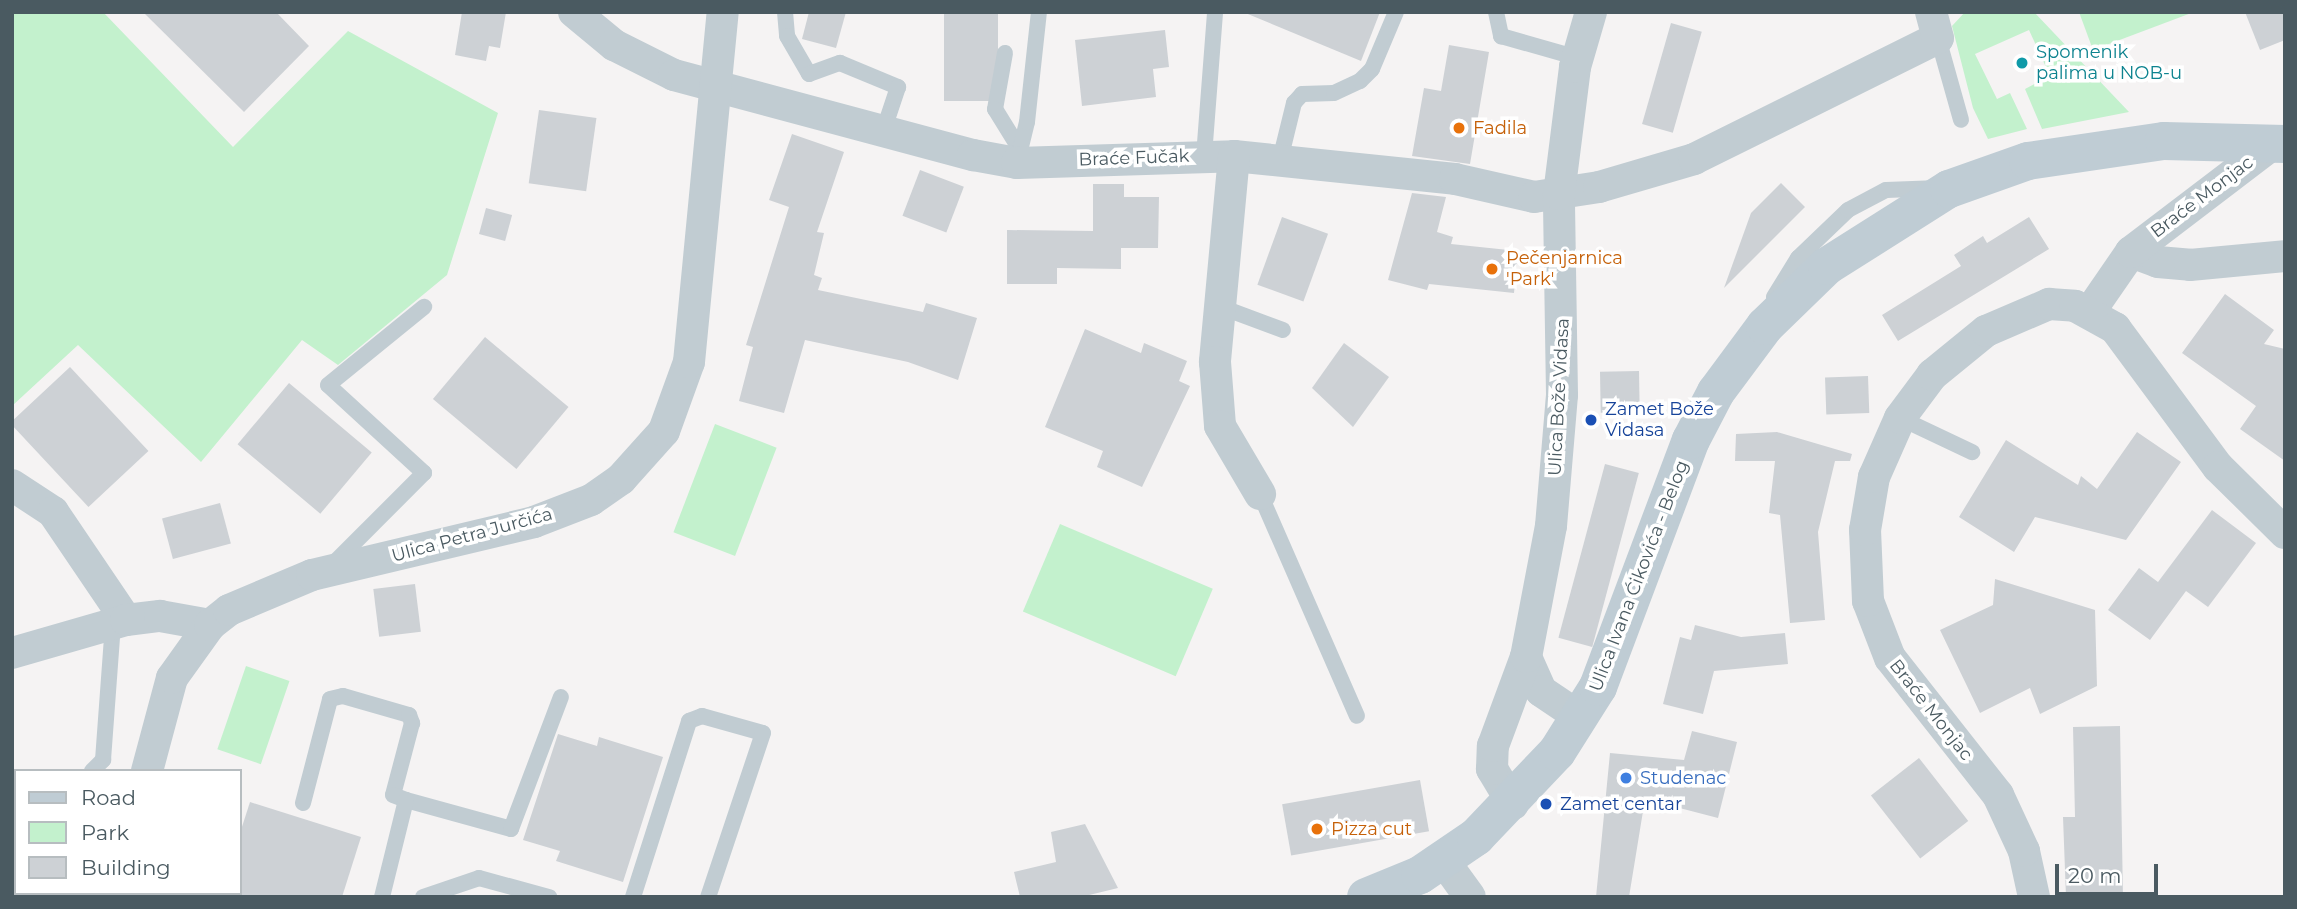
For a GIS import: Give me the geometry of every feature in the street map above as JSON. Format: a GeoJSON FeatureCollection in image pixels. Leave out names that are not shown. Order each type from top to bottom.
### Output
{"type":"FeatureCollection","features":[{"type":"Feature","properties":{"kind":"main road","name":"Ulica Ivana Ćikovića - Belog"},"geometry":{"type":"LineString","coordinates":[[1366,897],[1444,861],[1513,804],[1581,718],[1598,687],[1691,440],[1716,392],[1765,326],[1827,266],[1949,189],[2080,150],[2164,141],[2279,144]]}},
{"type":"Feature","properties":{"kind":"street","name":"Ulica Petra Jurčića"},"geometry":{"type":"LineString","coordinates":[[148,769],[172,678],[210,625],[260,595],[326,571],[534,522],[592,500],[621,479],[664,431],[689,362],[713,89],[723,12]]}},
{"type":"Feature","properties":{"kind":"street","name":"Ulica Bože Vidasa"},"geometry":{"type":"LineString","coordinates":[[1513,804],[1492,768],[1493,746],[1526,657],[1552,526],[1562,395],[1559,194],[1578,58],[1591,12]]}},
{"type":"Feature","properties":{"kind":"street","name":"Braće Fučak"},"geometry":{"type":"LineString","coordinates":[[583,16],[614,45],[713,89],[883,132],[1018,155],[1219,156],[1280,160],[1455,179],[1534,197],[1650,175],[1694,159],[1935,25]]}},
{"type":"Feature","properties":{"kind":"street","name":"Braće Monjac"},"geometry":{"type":"LineString","coordinates":[[2034,897],[2025,850],[1998,795],[1890,658],[1868,601],[1866,530],[1874,477],[1900,418],[1932,375],[1986,331],[2049,304],[2091,310],[2131,252],[2279,144]]}},
{"type":"Feature","properties":{"kind":"street"},"geometry":{"type":"LineString","coordinates":[[1219,156],[1221,307],[1215,362],[1220,426],[1260,494]]}},
{"type":"Feature","properties":{"kind":"street"},"geometry":{"type":"LineString","coordinates":[[2131,252],[2158,262],[2190,265],[2285,256]]}},
{"type":"Feature","properties":{"kind":"street"},"geometry":{"type":"LineString","coordinates":[[2091,310],[2115,328],[2218,467],[2285,533]]}},
{"type":"Feature","properties":{"kind":"street"},"geometry":{"type":"LineString","coordinates":[[12,485],[53,512],[120,622]]}},
{"type":"Feature","properties":{"kind":"street"},"geometry":{"type":"LineString","coordinates":[[12,653],[120,622],[160,616],[210,625]]}},
{"type":"Feature","properties":{"kind":"street"},"geometry":{"type":"LineString","coordinates":[[1526,657],[1541,691],[1581,718]]}},
{"type":"Feature","properties":{"kind":"street"},"geometry":{"type":"LineString","coordinates":[[1444,861],[1469,897]]}},
{"type":"Feature","properties":{"kind":"lane"},"geometry":{"type":"LineString","coordinates":[[785,12],[787,36],[809,74],[840,63],[898,87],[883,132]]}},
{"type":"Feature","properties":{"kind":"lane"},"geometry":{"type":"LineString","coordinates":[[1018,155],[1027,122],[1039,12]]}},
{"type":"Feature","properties":{"kind":"lane"},"geometry":{"type":"LineString","coordinates":[[1215,12],[1219,156]]}},
{"type":"Feature","properties":{"kind":"lane"},"geometry":{"type":"LineString","coordinates":[[1280,160],[1294,103],[1302,94],[1334,93],[1360,81],[1372,69],[1396,12]]}},
{"type":"Feature","properties":{"kind":"lane"},"geometry":{"type":"LineString","coordinates":[[1496,12],[1501,36],[1578,58]]}},
{"type":"Feature","properties":{"kind":"lane"},"geometry":{"type":"LineString","coordinates":[[1935,25],[1961,120]]}},
{"type":"Feature","properties":{"kind":"lane"},"geometry":{"type":"LineString","coordinates":[[1005,54],[995,109],[1018,155]]}},
{"type":"Feature","properties":{"kind":"lane"},"geometry":{"type":"LineString","coordinates":[[326,571],[424,473],[328,385],[424,307]]}},
{"type":"Feature","properties":{"kind":"lane"},"geometry":{"type":"LineString","coordinates":[[1221,307],[1283,330]]}},
{"type":"Feature","properties":{"kind":"lane"},"geometry":{"type":"LineString","coordinates":[[1900,418],[1972,452]]}},
{"type":"Feature","properties":{"kind":"lane"},"geometry":{"type":"LineString","coordinates":[[1260,494],[1357,716]]}},
{"type":"Feature","properties":{"kind":"lane"},"geometry":{"type":"LineString","coordinates":[[94,769],[103,760],[120,622]]}},
{"type":"Feature","properties":{"kind":"lane"},"geometry":{"type":"LineString","coordinates":[[303,803],[335,695],[409,715],[412,723],[393,795],[511,829],[561,697]]}},
{"type":"Feature","properties":{"kind":"lane"},"geometry":{"type":"LineString","coordinates":[[633,897],[689,721],[702,716],[763,733],[708,897]]}},
{"type":"Feature","properties":{"kind":"lane"},"geometry":{"type":"LineString","coordinates":[[382,897],[406,800]]}},
{"type":"Feature","properties":{"kind":"lane"},"geometry":{"type":"LineString","coordinates":[[422,897],[479,878],[550,897]]}},
{"type":"Feature","properties":{"kind":"green space"},"geometry":{"type":"Polygon","coordinates":[[[12,12],[103,12],[233,147],[348,31],[498,113],[447,275],[338,365],[302,340],[201,462],[78,345],[12,406],[12,12]]]}},
{"type":"Feature","properties":{"kind":"green space"},"geometry":{"type":"Polygon","coordinates":[[[1965,12],[2034,12],[2129,112],[2042,129],[2025,89],[2050,76],[2029,30],[1975,54],[1997,99],[2010,93],[2027,129],[1988,139],[1973,108],[1952,26],[1965,12]]]}},
{"type":"Feature","properties":{"kind":"green space"},"geometry":{"type":"Polygon","coordinates":[[[2079,12],[2194,12],[2093,50],[2079,12]]]}},
{"type":"Feature","properties":{"kind":"green space"},"geometry":{"type":"Polygon","coordinates":[[[715,424],[777,448],[735,556],[673,532],[715,424]]]}},
{"type":"Feature","properties":{"kind":"green space"},"geometry":{"type":"Polygon","coordinates":[[[1060,524],[1213,589],[1176,676],[1023,611],[1060,524]]]}},
{"type":"Feature","properties":{"kind":"green space"},"geometry":{"type":"Polygon","coordinates":[[[246,666],[289,681],[261,764],[217,749],[246,666]]]}},
{"type":"Feature","properties":{"kind":"building"},"geometry":{"type":"Polygon","coordinates":[[[143,12],[276,12],[309,46],[244,112],[143,12]]]}},
{"type":"Feature","properties":{"kind":"building"},"geometry":{"type":"Polygon","coordinates":[[[462,12],[506,12],[500,48],[489,46],[486,61],[455,55],[462,12]]]}},
{"type":"Feature","properties":{"kind":"building"},"geometry":{"type":"Polygon","coordinates":[[[809,12],[846,12],[836,48],[802,39],[809,12]]]}},
{"type":"Feature","properties":{"kind":"building"},"geometry":{"type":"Polygon","coordinates":[[[944,12],[998,12],[998,101],[944,101],[944,12]]]}},
{"type":"Feature","properties":{"kind":"building"},"geometry":{"type":"Polygon","coordinates":[[[1243,12],[1380,12],[1361,61],[1243,12]]]}},
{"type":"Feature","properties":{"kind":"building"},"geometry":{"type":"Polygon","coordinates":[[[2245,12],[2285,12],[2285,40],[2260,50],[2245,12]]]}},
{"type":"Feature","properties":{"kind":"building"},"geometry":{"type":"Polygon","coordinates":[[[1671,23],[1702,32],[1673,133],[1642,124],[1671,23]]]}},
{"type":"Feature","properties":{"kind":"building"},"geometry":{"type":"Polygon","coordinates":[[[1165,30],[1169,67],[1153,69],[1156,97],[1082,106],[1075,40],[1165,30]]]}},
{"type":"Feature","properties":{"kind":"building"},"geometry":{"type":"Polygon","coordinates":[[[1449,45],[1489,52],[1470,164],[1412,156],[1424,88],[1441,91],[1449,45]]]}},
{"type":"Feature","properties":{"kind":"building"},"geometry":{"type":"Polygon","coordinates":[[[539,110],[596,118],[586,191],[529,183],[539,110]]]}},
{"type":"Feature","properties":{"kind":"building"},"geometry":{"type":"Polygon","coordinates":[[[792,134],[844,152],[817,232],[824,233],[814,275],[822,278],[818,290],[923,312],[926,303],[977,318],[958,380],[908,362],[805,340],[784,413],[739,401],[753,347],[746,345],[789,207],[769,200],[792,134]]]}},
{"type":"Feature","properties":{"kind":"building"},"geometry":{"type":"Polygon","coordinates":[[[920,170],[964,187],[946,233],[902,216],[920,170]]]}},
{"type":"Feature","properties":{"kind":"building"},"geometry":{"type":"Polygon","coordinates":[[[1781,183],[1805,207],[1724,288],[1751,213],[1781,183]]]}},
{"type":"Feature","properties":{"kind":"building"},"geometry":{"type":"Polygon","coordinates":[[[1093,184],[1124,184],[1124,197],[1159,197],[1158,248],[1121,248],[1121,269],[1057,268],[1057,284],[1007,284],[1007,230],[1093,231],[1093,184]]]}},
{"type":"Feature","properties":{"kind":"building"},"geometry":{"type":"Polygon","coordinates":[[[1412,193],[1446,197],[1437,232],[1453,237],[1451,244],[1518,251],[1514,293],[1429,284],[1427,290],[1388,280],[1412,193]]]}},
{"type":"Feature","properties":{"kind":"building"},"geometry":{"type":"Polygon","coordinates":[[[486,208],[512,215],[505,241],[479,234],[486,208]]]}},
{"type":"Feature","properties":{"kind":"building"},"geometry":{"type":"Polygon","coordinates":[[[1282,217],[1328,234],[1303,301],[1257,285],[1282,217]]]}},
{"type":"Feature","properties":{"kind":"building"},"geometry":{"type":"Polygon","coordinates":[[[2029,217],[2049,249],[1898,341],[1882,315],[1961,266],[1954,255],[1983,236],[1987,243],[2029,217]]]}},
{"type":"Feature","properties":{"kind":"building"},"geometry":{"type":"Polygon","coordinates":[[[2225,294],[2274,330],[2264,344],[2285,349],[2285,461],[2240,429],[2256,406],[2182,353],[2225,294]]]}},
{"type":"Feature","properties":{"kind":"building"},"geometry":{"type":"Polygon","coordinates":[[[1085,329],[1141,353],[1144,343],[1187,361],[1179,381],[1190,386],[1142,487],[1097,467],[1103,451],[1045,427],[1085,329]]]}},
{"type":"Feature","properties":{"kind":"building"},"geometry":{"type":"Polygon","coordinates":[[[485,337],[568,407],[516,469],[433,399],[485,337]]]}},
{"type":"Feature","properties":{"kind":"building"},"geometry":{"type":"Polygon","coordinates":[[[1344,343],[1389,377],[1353,427],[1312,388],[1344,343]]]}},
{"type":"Feature","properties":{"kind":"building"},"geometry":{"type":"Polygon","coordinates":[[[70,367],[148,451],[88,507],[12,425],[12,421],[70,367]]]}},
{"type":"Feature","properties":{"kind":"building"},"geometry":{"type":"Polygon","coordinates":[[[1639,371],[1640,412],[1601,413],[1600,372],[1639,371]]]}},
{"type":"Feature","properties":{"kind":"building"},"geometry":{"type":"Polygon","coordinates":[[[1868,376],[1869,413],[1826,414],[1825,378],[1868,376]]]}},
{"type":"Feature","properties":{"kind":"building"},"geometry":{"type":"Polygon","coordinates":[[[289,383],[372,452],[320,514],[238,444],[289,383]]]}},
{"type":"Feature","properties":{"kind":"building"},"geometry":{"type":"Polygon","coordinates":[[[1777,432],[1852,454],[1850,461],[1835,461],[1818,532],[1825,620],[1790,623],[1780,515],[1769,513],[1775,461],[1735,461],[1736,434],[1777,432]]]}},
{"type":"Feature","properties":{"kind":"building"},"geometry":{"type":"Polygon","coordinates":[[[2137,432],[2181,462],[2126,540],[2035,517],[2014,552],[1959,517],[2006,440],[2078,485],[2081,476],[2097,489],[2137,432]]]}},
{"type":"Feature","properties":{"kind":"building"},"geometry":{"type":"Polygon","coordinates":[[[1605,464],[1639,473],[1592,647],[1558,638],[1605,464]]]}},
{"type":"Feature","properties":{"kind":"building"},"geometry":{"type":"Polygon","coordinates":[[[220,503],[231,544],[173,559],[162,519],[220,503]]]}},
{"type":"Feature","properties":{"kind":"building"},"geometry":{"type":"Polygon","coordinates":[[[2212,510],[2256,543],[2208,607],[2186,591],[2150,640],[2108,610],[2139,568],[2158,582],[2212,510]]]}},
{"type":"Feature","properties":{"kind":"building"},"geometry":{"type":"Polygon","coordinates":[[[1995,579],[2095,610],[2097,686],[2040,714],[2030,688],[1980,713],[1940,630],[1993,605],[1995,579]]]}},
{"type":"Feature","properties":{"kind":"building"},"geometry":{"type":"Polygon","coordinates":[[[415,584],[421,632],[379,637],[373,589],[415,584]]]}},
{"type":"Feature","properties":{"kind":"building"},"geometry":{"type":"Polygon","coordinates":[[[1695,625],[1741,637],[1785,633],[1788,664],[1714,671],[1703,714],[1663,704],[1680,637],[1691,640],[1695,625]]]}},
{"type":"Feature","properties":{"kind":"building"},"geometry":{"type":"Polygon","coordinates":[[[2120,726],[2123,897],[2066,897],[2063,817],[2075,817],[2073,727],[2120,726]]]}},
{"type":"Feature","properties":{"kind":"building"},"geometry":{"type":"Polygon","coordinates":[[[1692,731],[1737,742],[1718,818],[1645,799],[1629,897],[1596,897],[1610,753],[1684,760],[1692,731]]]}},
{"type":"Feature","properties":{"kind":"building"},"geometry":{"type":"Polygon","coordinates":[[[558,734],[597,746],[599,737],[663,757],[623,882],[556,861],[560,851],[523,840],[558,734]]]}},
{"type":"Feature","properties":{"kind":"building"},"geometry":{"type":"Polygon","coordinates":[[[1919,758],[1968,821],[1920,859],[1871,796],[1919,758]]]}},
{"type":"Feature","properties":{"kind":"building"},"geometry":{"type":"Polygon","coordinates":[[[1420,780],[1429,831],[1291,856],[1282,804],[1420,780]]]}},
{"type":"Feature","properties":{"kind":"building"},"geometry":{"type":"Polygon","coordinates":[[[250,802],[361,837],[342,897],[240,897],[242,827],[250,802]]]}},
{"type":"Feature","properties":{"kind":"building"},"geometry":{"type":"Polygon","coordinates":[[[1085,824],[1118,888],[1081,897],[1020,897],[1014,872],[1056,862],[1051,832],[1085,824]]]}},
{"type":"Feature","properties":{"kind":"place","name":"Spomenik palima u NOB-u"},"geometry":{"type":"Point","coordinates":[2022,63]}},
{"type":"Feature","properties":{"kind":"place","name":"Fadila"},"geometry":{"type":"Point","coordinates":[1459,128]}},
{"type":"Feature","properties":{"kind":"place","name":"Pečenjarnica 'Park'"},"geometry":{"type":"Point","coordinates":[1492,269]}},
{"type":"Feature","properties":{"kind":"place","name":"Zamet Bože Vidasa"},"geometry":{"type":"Point","coordinates":[1591,420]}},
{"type":"Feature","properties":{"kind":"place","name":"Studenac"},"geometry":{"type":"Point","coordinates":[1626,778]}},
{"type":"Feature","properties":{"kind":"place","name":"Zamet centar"},"geometry":{"type":"Point","coordinates":[1546,804]}},
{"type":"Feature","properties":{"kind":"place","name":"Pizza cut"},"geometry":{"type":"Point","coordinates":[1317,829]}}]}
